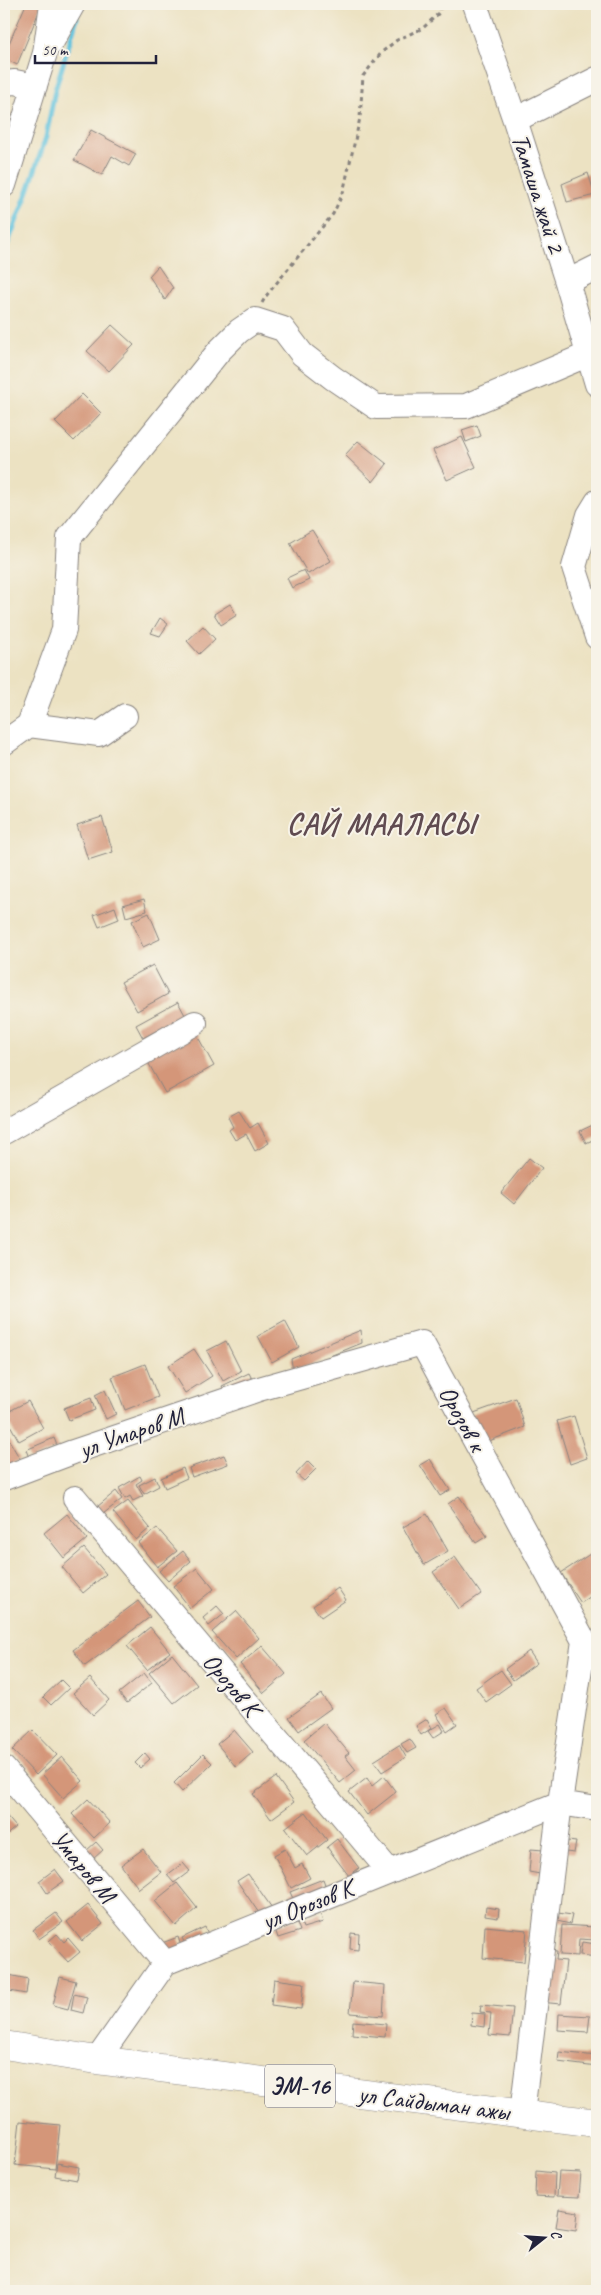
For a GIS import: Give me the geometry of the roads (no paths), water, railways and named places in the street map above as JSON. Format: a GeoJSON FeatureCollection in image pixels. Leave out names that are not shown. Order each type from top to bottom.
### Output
{"type":"FeatureCollection","features":[{"type":"Feature","properties":{"kind":"highway","name":"ул Сайдыман ажы"},"geometry":{"type":"LineString","coordinates":[[4,2045],[97,2060],[597,2123]]}},
{"type":"Feature","properties":{"kind":"street"},"geometry":{"type":"LineString","coordinates":[[4,184],[45,53],[52,4]]}},
{"type":"Feature","properties":{"kind":"street"},"geometry":{"type":"LineString","coordinates":[[45,53],[73,4]]}},
{"type":"Feature","properties":{"kind":"street","name":"Тамаша жай 2"},"geometry":{"type":"LineString","coordinates":[[475,4],[568,282],[597,379]]}},
{"type":"Feature","properties":{"kind":"street"},"geometry":{"type":"LineString","coordinates":[[515,120],[597,79]]}},
{"type":"Feature","properties":{"kind":"street"},"geometry":{"type":"LineString","coordinates":[[4,83],[15,82],[35,86]]}},
{"type":"Feature","properties":{"kind":"street"},"geometry":{"type":"LineString","coordinates":[[568,282],[597,267]]}},
{"type":"Feature","properties":{"kind":"street"},"geometry":{"type":"LineString","coordinates":[[4,743],[29,725],[64,630],[69,538],[218,351],[254,320],[283,329],[302,354],[376,407],[466,406],[589,354]]}},
{"type":"Feature","properties":{"kind":"street"},"geometry":{"type":"LineString","coordinates":[[597,502],[589,515],[574,567],[597,637]]}},
{"type":"Feature","properties":{"kind":"street"},"geometry":{"type":"LineString","coordinates":[[29,725],[99,734],[125,716]]}},
{"type":"Feature","properties":{"kind":"street"},"geometry":{"type":"LineString","coordinates":[[4,1132],[195,1023]]}},
{"type":"Feature","properties":{"kind":"street","name":"Орозов к"},"geometry":{"type":"LineString","coordinates":[[259,1389],[422,1343],[584,1641],[560,1803]]}},
{"type":"Feature","properties":{"kind":"street","name":"ул Умаров М"},"geometry":{"type":"LineString","coordinates":[[4,1478],[72,1452],[259,1389]]}},
{"type":"Feature","properties":{"kind":"street","name":"Орозов К"},"geometry":{"type":"LineString","coordinates":[[76,1498],[389,1871]]}},
{"type":"Feature","properties":{"kind":"street","name":"Умаров М"},"geometry":{"type":"LineString","coordinates":[[4,1769],[165,1963]]}},
{"type":"Feature","properties":{"kind":"street"},"geometry":{"type":"LineString","coordinates":[[522,2114],[560,1803],[597,1809]]}},
{"type":"Feature","properties":{"kind":"street","name":"ул Орозов К"},"geometry":{"type":"LineString","coordinates":[[165,1963],[560,1803]]}},
{"type":"Feature","properties":{"kind":"street"},"geometry":{"type":"LineString","coordinates":[[97,2060],[165,1963]]}},
{"type":"Feature","properties":{"kind":"waterway"},"geometry":{"type":"LineString","coordinates":[[4,253],[46,137],[55,90],[77,18]]}},
{"type":"Feature","properties":{"kind":"district","name":"САЙ МААЛАСЫ"},"geometry":{"type":"Point","coordinates":[381,824]}}]}
